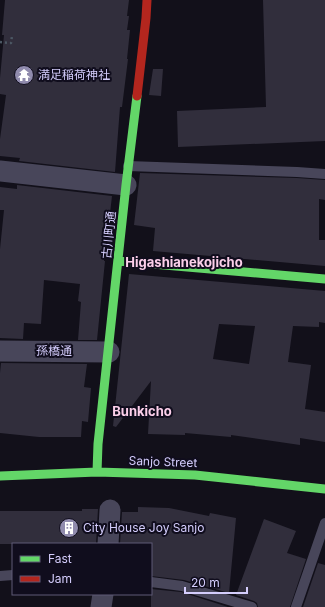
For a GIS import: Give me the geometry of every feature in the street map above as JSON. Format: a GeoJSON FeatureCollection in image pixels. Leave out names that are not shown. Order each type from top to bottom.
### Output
{"type":"FeatureCollection","features":[{"type":"Feature","properties":{"kind":"street","name":"古川町通"},"geometry":{"type":"LineString","coordinates":[[97,472],[98,444],[147,0]]}},
{"type":"Feature","properties":{"kind":"street"},"geometry":{"type":"LineString","coordinates":[[0,171],[127,176]]}},
{"type":"Feature","properties":{"kind":"street"},"geometry":{"type":"LineString","coordinates":[[118,261],[325,279]]}},
{"type":"Feature","properties":{"kind":"street","name":"孫橋通"},"geometry":{"type":"LineString","coordinates":[[0,351],[109,352]]}},
{"type":"Feature","properties":{"kind":"street","name":"Sanjo Street"},"geometry":{"type":"LineString","coordinates":[[0,476],[97,472],[195,475],[325,489]]}},
{"type":"Feature","properties":{"kind":"street"},"geometry":{"type":"LineString","coordinates":[[108,543],[110,510]]}},
{"type":"Feature","properties":{"kind":"street"},"geometry":{"type":"LineString","coordinates":[[100,607],[103,595]]}},
{"type":"Feature","properties":{"kind":"lane"},"geometry":{"type":"LineString","coordinates":[[127,176],[297,172],[325,174]]}},
{"type":"Feature","properties":{"kind":"lane"},"geometry":{"type":"LineString","coordinates":[[296,607],[325,523]]}},
{"type":"Feature","properties":{"kind":"lane"},"geometry":{"type":"LineString","coordinates":[[0,576],[12,575]]}},
{"type":"Feature","properties":{"kind":"lane"},"geometry":{"type":"LineString","coordinates":[[152,582],[182,586],[252,607]]}},
{"type":"Feature","properties":{"kind":"path"},"geometry":{"type":"LineString","coordinates":[[0,42],[11,43],[12,36]]}},
{"type":"Feature","properties":{"kind":"building"},"geometry":{"type":"Polygon","coordinates":[[[5,0],[129,0],[127,16],[129,16],[127,30],[130,30],[128,59],[122,107],[120,107],[115,172],[19,161],[20,158],[0,156],[0,139],[6,95],[0,94],[5,0]]]}},
{"type":"Feature","properties":{"kind":"building"},"geometry":{"type":"Polygon","coordinates":[[[263,0],[325,0],[325,141],[178,147],[177,111],[266,107],[263,0]]]}},
{"type":"Feature","properties":{"kind":"building"},"geometry":{"type":"Polygon","coordinates":[[[153,69],[163,69],[161,96],[149,95],[153,69]]]}},
{"type":"Feature","properties":{"kind":"building"},"geometry":{"type":"Polygon","coordinates":[[[140,173],[325,180],[325,200],[319,199],[319,240],[325,240],[325,266],[153,251],[155,228],[134,225],[140,173]]]}},
{"type":"Feature","properties":{"kind":"building"},"geometry":{"type":"Polygon","coordinates":[[[17,185],[112,196],[108,222],[97,340],[78,340],[81,302],[78,301],[80,284],[44,280],[41,324],[24,323],[23,339],[0,338],[0,249],[4,210],[0,210],[0,187],[17,189],[17,185]]]}},
{"type":"Feature","properties":{"kind":"building"},"geometry":{"type":"Polygon","coordinates":[[[129,274],[325,291],[325,323],[319,322],[319,327],[293,326],[288,362],[311,365],[305,409],[325,412],[325,442],[300,438],[300,445],[231,435],[231,437],[185,433],[185,435],[148,434],[151,381],[116,427],[113,426],[129,274]],[[219,324],[213,359],[249,364],[255,326],[219,324]]]}},
{"type":"Feature","properties":{"kind":"building"},"geometry":{"type":"Polygon","coordinates":[[[1,363],[87,364],[84,387],[91,388],[88,422],[82,421],[81,437],[39,437],[0,433],[1,363]]]}},
{"type":"Feature","properties":{"kind":"building"},"geometry":{"type":"Polygon","coordinates":[[[138,507],[169,508],[209,516],[210,513],[236,518],[229,593],[184,580],[152,576],[152,543],[120,543],[122,512],[138,512],[138,507]]]}},
{"type":"Feature","properties":{"kind":"building"},"geometry":{"type":"Polygon","coordinates":[[[82,509],[98,509],[96,543],[0,544],[0,511],[82,511],[82,509]]]}},
{"type":"Feature","properties":{"kind":"building"},"geometry":{"type":"Polygon","coordinates":[[[264,519],[296,531],[287,553],[306,559],[290,607],[258,607],[257,603],[254,601],[236,595],[264,519]]]}},
{"type":"Feature","properties":{"kind":"building"},"geometry":{"type":"Polygon","coordinates":[[[318,563],[325,565],[325,607],[303,607],[318,563]]]}},
{"type":"Feature","properties":{"kind":"building"},"geometry":{"type":"Polygon","coordinates":[[[152,589],[181,592],[228,607],[151,607],[152,589]]]}},
{"type":"Feature","properties":{"kind":"traffic: fast"},"geometry":{"type":"LineString","coordinates":[[97,472],[98,444],[137,96]]}},
{"type":"Feature","properties":{"kind":"traffic: fast"},"geometry":{"type":"LineString","coordinates":[[118,261],[325,279]]}},
{"type":"Feature","properties":{"kind":"traffic: fast"},"geometry":{"type":"LineString","coordinates":[[0,476],[97,472],[195,475],[325,489]]}},
{"type":"Feature","properties":{"kind":"traffic: jam"},"geometry":{"type":"LineString","coordinates":[[137,96],[147,0]]}},
{"type":"Feature","properties":{"kind":"place","name":"満足稲荷神社"},"geometry":{"type":"Point","coordinates":[24,75]}},
{"type":"Feature","properties":{"kind":"place","name":"City House Joy Sanjo"},"geometry":{"type":"Point","coordinates":[69,528]}},
{"type":"Feature","properties":{"kind":"district","name":"Higashianekojicho"},"geometry":{"type":"Point","coordinates":[184,262]}},
{"type":"Feature","properties":{"kind":"district","name":"Bunkicho"},"geometry":{"type":"Point","coordinates":[142,411]}}]}
